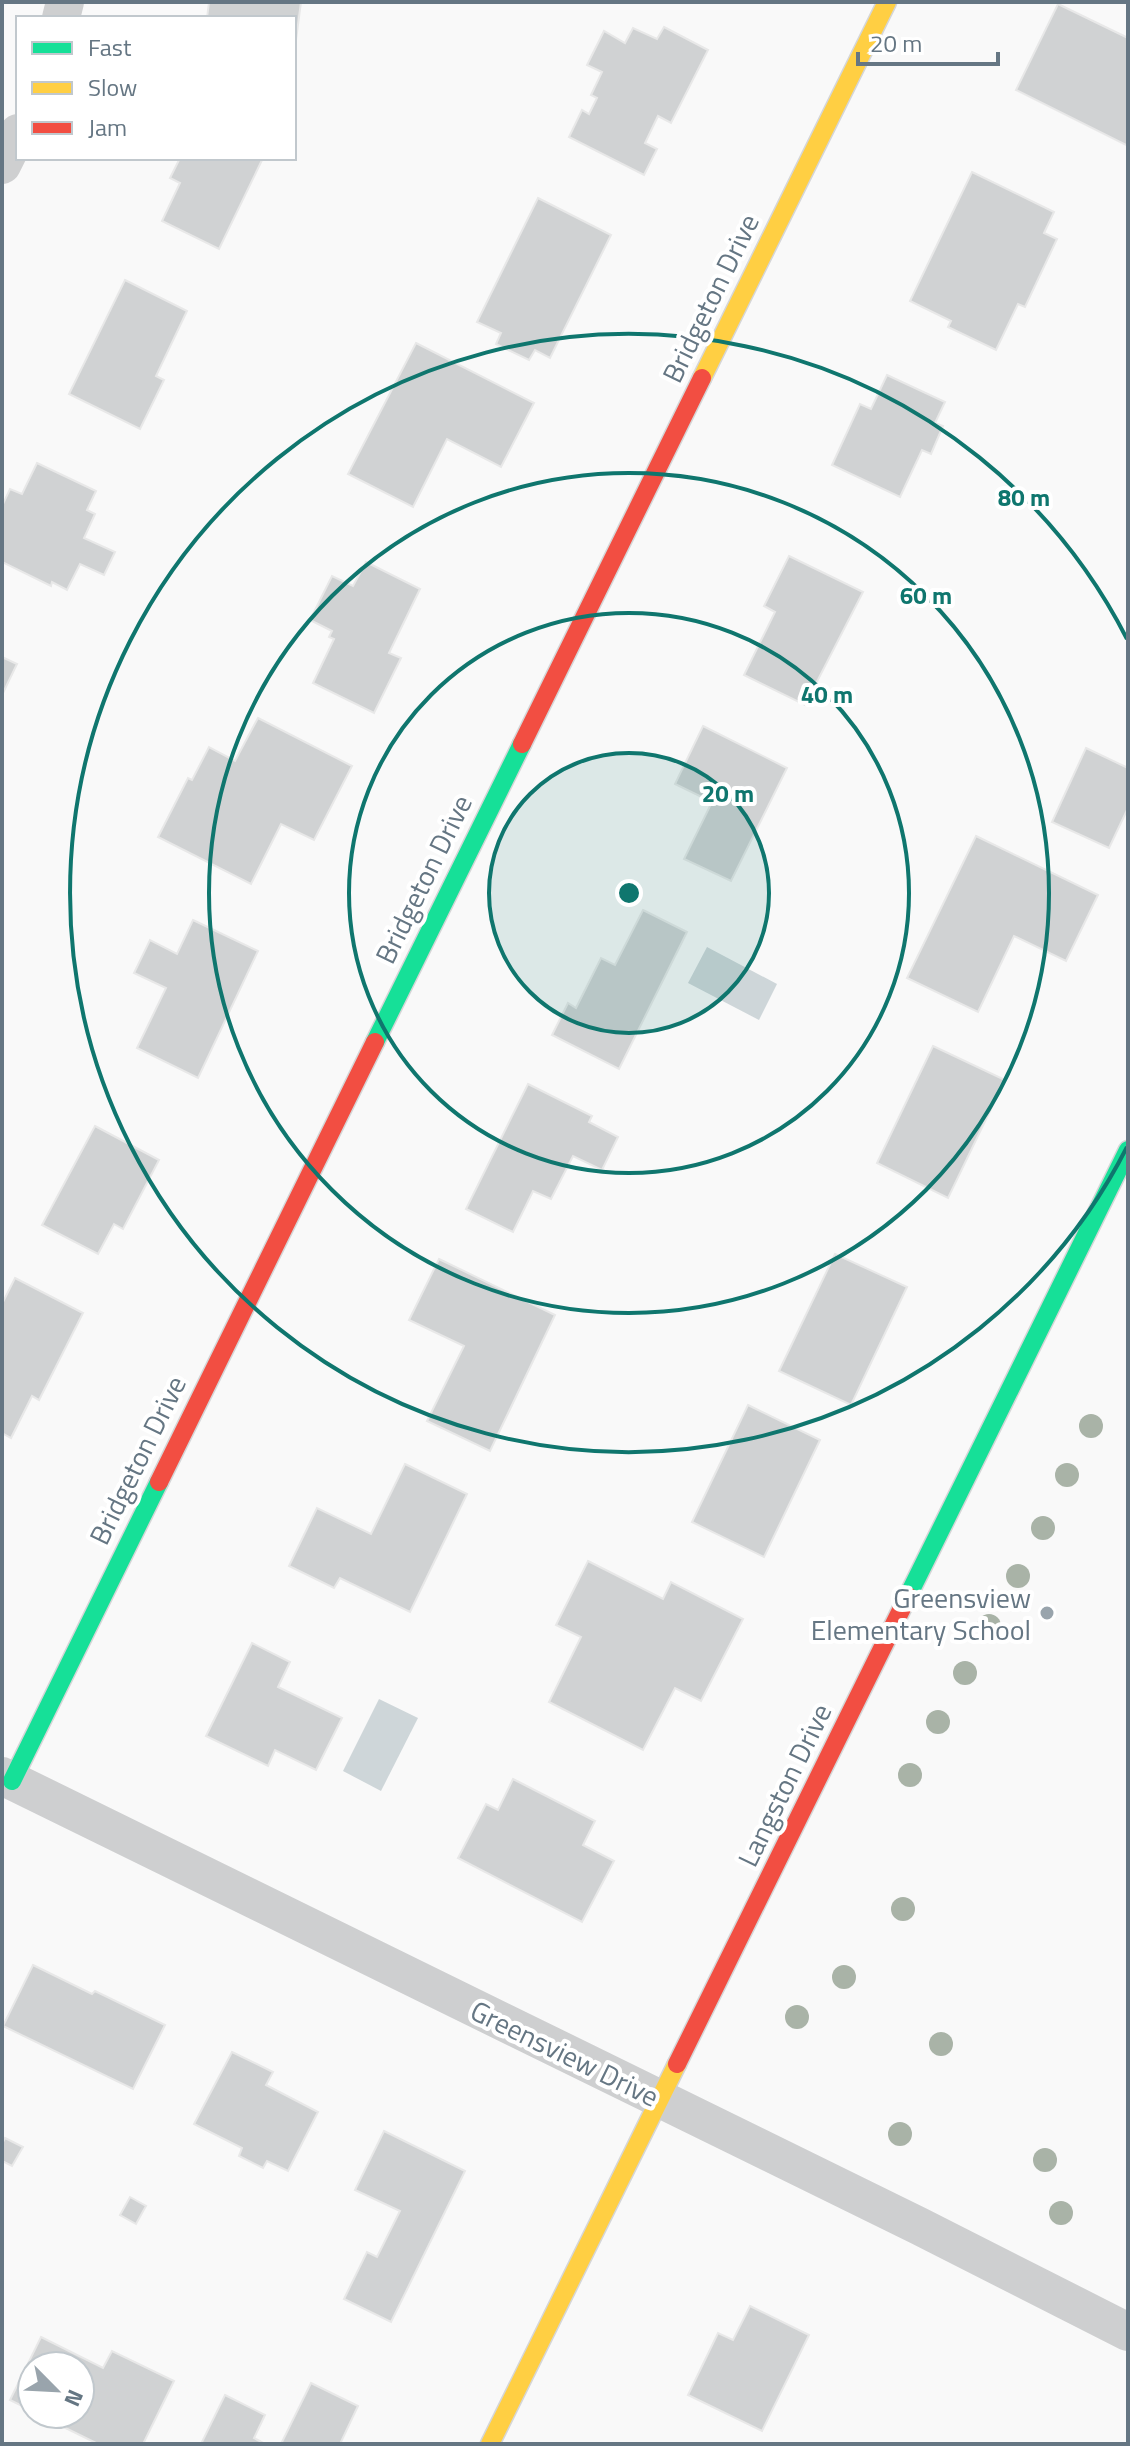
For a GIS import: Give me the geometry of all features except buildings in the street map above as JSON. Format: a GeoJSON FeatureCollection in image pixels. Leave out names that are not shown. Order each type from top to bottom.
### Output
{"type":"FeatureCollection","features":[{"type":"Feature","properties":{"kind":"street","name":"Bridgeton Drive"},"geometry":{"type":"LineString","coordinates":[[7,1779],[887,2]]}},
{"type":"Feature","properties":{"kind":"street"},"geometry":{"type":"LineString","coordinates":[[2,165],[16,137]]}},
{"type":"Feature","properties":{"kind":"street","name":"Langston Drive"},"geometry":{"type":"LineString","coordinates":[[490,2444],[1128,1150]]}},
{"type":"Feature","properties":{"kind":"street","name":"Greensview Drive"},"geometry":{"type":"LineString","coordinates":[[7,1779],[919,2226],[1128,2332]]}},
{"type":"Feature","properties":{"kind":"shaded area"},"geometry":{"type":"Polygon","coordinates":[[[707,947],[777,984],[759,1020],[688,983],[707,947]]]}},
{"type":"Feature","properties":{"kind":"shaded area"},"geometry":{"type":"Polygon","coordinates":[[[379,1699],[418,1718],[381,1791],[343,1771],[379,1699]]]}},
{"type":"Feature","properties":{"kind":"traffic: fast"},"geometry":{"type":"LineString","coordinates":[[375,1042],[522,744]]}},
{"type":"Feature","properties":{"kind":"traffic: fast"},"geometry":{"type":"LineString","coordinates":[[908,1596],[1128,1150]]}},
{"type":"Feature","properties":{"kind":"traffic: fast"},"geometry":{"type":"LineString","coordinates":[[12,1781],[159,1482]]}},
{"type":"Feature","properties":{"kind":"traffic: slow"},"geometry":{"type":"LineString","coordinates":[[702,378],[887,2]]}},
{"type":"Feature","properties":{"kind":"traffic: slow"},"geometry":{"type":"LineString","coordinates":[[490,2444],[677,2064]]}},
{"type":"Feature","properties":{"kind":"traffic: jam"},"geometry":{"type":"LineString","coordinates":[[522,744],[702,378]]}},
{"type":"Feature","properties":{"kind":"traffic: jam"},"geometry":{"type":"LineString","coordinates":[[159,1482],[375,1042]]}},
{"type":"Feature","properties":{"kind":"traffic: jam"},"geometry":{"type":"LineString","coordinates":[[677,2064],[908,1596]]}},
{"type":"Feature","properties":{"kind":"place","name":"Greensview Elementary School"},"geometry":{"type":"Point","coordinates":[1047,1613]}}]}
